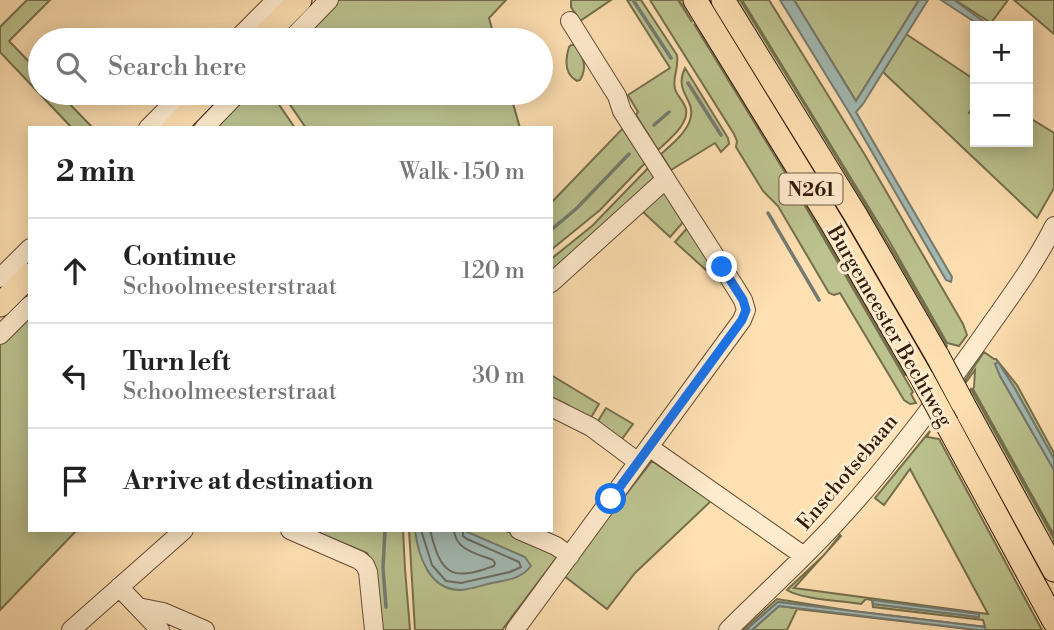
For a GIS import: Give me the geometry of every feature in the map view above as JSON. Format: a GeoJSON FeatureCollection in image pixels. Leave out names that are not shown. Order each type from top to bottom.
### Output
{"type":"FeatureCollection","features":[{"type":"Feature","properties":{"kind":"main road"},"geometry":{"type":"LineString","coordinates":[[272,28],[300,0]]}},
{"type":"Feature","properties":{"kind":"main road","name":"Burgemeester Bechtweg"},"geometry":{"type":"LineString","coordinates":[[695,0],[833,225],[923,380],[1054,621]]}},
{"type":"Feature","properties":{"kind":"main road","name":"Burgemeester Bechtweg"},"geometry":{"type":"LineString","coordinates":[[723,0],[855,214],[938,357],[1054,570]]}},
{"type":"Feature","properties":{"kind":"main road"},"geometry":{"type":"LineString","coordinates":[[176,126],[196,105]]}},
{"type":"Feature","properties":{"kind":"main road"},"geometry":{"type":"LineString","coordinates":[[0,305],[28,277]]}},
{"type":"Feature","properties":{"kind":"street"},"geometry":{"type":"LineString","coordinates":[[248,28],[276,0]]}},
{"type":"Feature","properties":{"kind":"street"},"geometry":{"type":"LineString","coordinates":[[302,28],[329,0]]}},
{"type":"Feature","properties":{"kind":"street"},"geometry":{"type":"LineString","coordinates":[[514,630],[742,320],[746,310],[743,300],[622,111],[617,96],[570,21]]}},
{"type":"Feature","properties":{"kind":"street"},"geometry":{"type":"LineString","coordinates":[[150,126],[171,105]]}},
{"type":"Feature","properties":{"kind":"street"},"geometry":{"type":"LineString","coordinates":[[206,126],[226,105]]}},
{"type":"Feature","properties":{"kind":"street"},"geometry":{"type":"LineString","coordinates":[[553,281],[666,179]]}},
{"type":"Feature","properties":{"kind":"street","name":"Enschotsebaan"},"geometry":{"type":"LineString","coordinates":[[728,630],[804,556],[864,492],[937,399],[1019,285],[1054,226]]}},
{"type":"Feature","properties":{"kind":"street"},"geometry":{"type":"LineString","coordinates":[[0,278],[28,249]]}},
{"type":"Feature","properties":{"kind":"street"},"geometry":{"type":"LineString","coordinates":[[0,335],[28,307]]}},
{"type":"Feature","properties":{"kind":"street"},"geometry":{"type":"LineString","coordinates":[[553,408],[591,427],[638,462]]}},
{"type":"Feature","properties":{"kind":"street"},"geometry":{"type":"LineString","coordinates":[[649,447],[804,556]]}},
{"type":"Feature","properties":{"kind":"street"},"geometry":{"type":"LineString","coordinates":[[71,630],[182,532]]}},
{"type":"Feature","properties":{"kind":"street"},"geometry":{"type":"LineString","coordinates":[[295,532],[365,565],[374,630]]}},
{"type":"Feature","properties":{"kind":"street"},"geometry":{"type":"LineString","coordinates":[[524,532],[556,546],[570,556]]}},
{"type":"Feature","properties":{"kind":"street"},"geometry":{"type":"LineString","coordinates":[[119,587],[160,630]]}},
{"type":"Feature","properties":{"kind":"street"},"geometry":{"type":"LineString","coordinates":[[138,607],[163,612],[205,630]]}},
{"type":"Feature","properties":{"kind":"green space"},"geometry":{"type":"Polygon","coordinates":[[[27,0],[50,0],[9,41],[28,61],[28,82],[0,52],[0,27],[27,0]]]}},
{"type":"Feature","properties":{"kind":"green space"},"geometry":{"type":"Polygon","coordinates":[[[338,0],[506,0],[489,18],[492,28],[310,28],[338,0]]]}},
{"type":"Feature","properties":{"kind":"green space"},"geometry":{"type":"Polygon","coordinates":[[[571,0],[611,0],[580,21],[571,7],[571,0]]]}},
{"type":"Feature","properties":{"kind":"green space"},"geometry":{"type":"Polygon","coordinates":[[[627,0],[641,0],[677,55],[674,85],[685,106],[686,115],[677,132],[658,150],[636,115],[638,112],[628,95],[670,68],[627,0]]]}},
{"type":"Feature","properties":{"kind":"green space"},"geometry":{"type":"Polygon","coordinates":[[[650,0],[678,0],[692,22],[679,0],[686,0],[910,373],[905,375],[795,186],[694,24],[794,187],[913,392],[911,394],[916,403],[910,404],[904,400],[840,293],[829,293],[778,206],[763,191],[736,147],[734,134],[650,0]]]}},
{"type":"Feature","properties":{"kind":"green space"},"geometry":{"type":"Polygon","coordinates":[[[704,0],[715,0],[934,365],[927,373],[704,0]]]}},
{"type":"Feature","properties":{"kind":"green space"},"geometry":{"type":"Polygon","coordinates":[[[732,0],[740,0],[819,129],[922,302],[947,346],[945,349],[732,0]]]}},
{"type":"Feature","properties":{"kind":"green space"},"geometry":{"type":"Polygon","coordinates":[[[742,0],[769,0],[865,155],[963,324],[967,335],[959,346],[947,343],[888,239],[742,0]]]}},
{"type":"Feature","properties":{"kind":"green space"},"geometry":{"type":"Polygon","coordinates":[[[794,0],[919,0],[856,101],[794,0]]]}},
{"type":"Feature","properties":{"kind":"green space"},"geometry":{"type":"Polygon","coordinates":[[[955,0],[1008,0],[992,21],[988,21],[955,0]]]}},
{"type":"Feature","properties":{"kind":"green space"},"geometry":{"type":"Polygon","coordinates":[[[1014,0],[1054,0],[1054,34],[1014,0]]]}},
{"type":"Feature","properties":{"kind":"green space"},"geometry":{"type":"Polygon","coordinates":[[[906,34],[970,77],[970,147],[1033,147],[1033,120],[1054,133],[1054,188],[1037,218],[883,72],[906,34]]]}},
{"type":"Feature","properties":{"kind":"green space"},"geometry":{"type":"Polygon","coordinates":[[[571,45],[575,45],[584,62],[584,71],[577,81],[570,75],[566,62],[571,45]]]}},
{"type":"Feature","properties":{"kind":"green space"},"geometry":{"type":"Polygon","coordinates":[[[685,68],[728,138],[729,144],[721,152],[715,143],[671,170],[661,154],[685,130],[690,120],[690,107],[682,84],[685,68]]]}},
{"type":"Feature","properties":{"kind":"green space"},"geometry":{"type":"Polygon","coordinates":[[[50,105],[71,105],[91,126],[70,126],[50,105]]]}},
{"type":"Feature","properties":{"kind":"green space"},"geometry":{"type":"Polygon","coordinates":[[[234,105],[279,105],[294,126],[213,126],[234,105]]]}},
{"type":"Feature","properties":{"kind":"green space"},"geometry":{"type":"Polygon","coordinates":[[[290,105],[513,105],[519,126],[305,126],[290,105]]]}},
{"type":"Feature","properties":{"kind":"green space"},"geometry":{"type":"Polygon","coordinates":[[[625,126],[647,161],[600,210],[553,248],[553,201],[625,126]]]}},
{"type":"Feature","properties":{"kind":"green space"},"geometry":{"type":"Polygon","coordinates":[[[650,166],[656,178],[553,276],[553,257],[592,226],[650,166]]]}},
{"type":"Feature","properties":{"kind":"green space"},"geometry":{"type":"Polygon","coordinates":[[[664,192],[685,220],[670,237],[642,211],[664,192]]]}},
{"type":"Feature","properties":{"kind":"green space"},"geometry":{"type":"Polygon","coordinates":[[[689,226],[712,262],[706,270],[675,242],[689,226]]]}},
{"type":"Feature","properties":{"kind":"green space"},"geometry":{"type":"Polygon","coordinates":[[[28,313],[28,532],[75,532],[0,610],[0,342],[28,313]]]}},
{"type":"Feature","properties":{"kind":"green space"},"geometry":{"type":"Polygon","coordinates":[[[984,352],[996,359],[1017,385],[1054,453],[1054,459],[998,362],[1000,376],[1054,470],[1054,535],[973,389],[975,370],[939,419],[984,352]]]}},
{"type":"Feature","properties":{"kind":"green space"},"geometry":{"type":"Polygon","coordinates":[[[553,376],[599,404],[589,421],[567,409],[568,405],[553,398],[553,376]]]}},
{"type":"Feature","properties":{"kind":"green space"},"geometry":{"type":"Polygon","coordinates":[[[971,389],[1054,539],[1054,554],[969,392],[971,389]]]}},
{"type":"Feature","properties":{"kind":"green space"},"geometry":{"type":"Polygon","coordinates":[[[606,408],[633,424],[619,443],[595,426],[606,408]]]}},
{"type":"Feature","properties":{"kind":"green space"},"geometry":{"type":"Polygon","coordinates":[[[930,431],[927,437],[939,439],[1042,630],[985,630],[984,627],[870,613],[985,627],[983,620],[873,607],[872,600],[866,599],[861,604],[812,598],[787,590],[823,556],[794,588],[988,614],[910,469],[884,505],[875,498],[930,431]],[[874,600],[873,604],[978,617],[979,614],[874,600]]]}},
{"type":"Feature","properties":{"kind":"green space"},"geometry":{"type":"Polygon","coordinates":[[[652,461],[711,501],[635,573],[607,609],[563,575],[652,461]]]}},
{"type":"Feature","properties":{"kind":"green space"},"geometry":{"type":"Polygon","coordinates":[[[316,532],[403,532],[410,630],[379,630],[372,562],[367,553],[316,532]]]}},
{"type":"Feature","properties":{"kind":"green space"},"geometry":{"type":"Polygon","coordinates":[[[409,532],[509,532],[554,552],[557,557],[502,630],[415,630],[409,532]]]}},
{"type":"Feature","properties":{"kind":"green space"},"geometry":{"type":"Polygon","coordinates":[[[777,599],[851,611],[778,602],[743,630],[777,599]]]}},
{"type":"Feature","properties":{"kind":"green space"},"geometry":{"type":"Polygon","coordinates":[[[779,606],[978,630],[797,609],[787,630],[752,630],[779,606]]]}},
{"type":"Feature","properties":{"kind":"water"},"geometry":{"type":"Polygon","coordinates":[[[780,0],[794,0],[856,101],[919,0],[928,0],[856,112],[952,277],[951,282],[946,280],[780,0]]]}},
{"type":"Feature","properties":{"kind":"water"},"geometry":{"type":"Polygon","coordinates":[[[941,0],[954,0],[983,21],[973,21],[941,0]]]}},
{"type":"Feature","properties":{"kind":"water"},"geometry":{"type":"Polygon","coordinates":[[[998,362],[1054,459],[1054,470],[1000,376],[995,364],[998,362]]]}},
{"type":"Feature","properties":{"kind":"water"},"geometry":{"type":"Polygon","coordinates":[[[415,532],[468,532],[525,557],[531,566],[523,574],[508,580],[460,590],[440,584],[433,578],[419,550],[415,532]]]}},
{"type":"Feature","properties":{"kind":"water"},"geometry":{"type":"Polygon","coordinates":[[[873,600],[979,614],[979,617],[873,604],[873,600]]]}},
{"type":"Feature","properties":{"kind":"water"},"geometry":{"type":"Polygon","coordinates":[[[778,602],[985,627],[985,630],[779,606],[752,630],[746,630],[778,602]]]}},
{"type":"Feature","properties":{"kind":"waterway"},"geometry":{"type":"LineString","coordinates":[[633,0],[671,58]]}},
{"type":"Feature","properties":{"kind":"waterway"},"geometry":{"type":"LineString","coordinates":[[688,83],[721,135]]}},
{"type":"Feature","properties":{"kind":"waterway"},"geometry":{"type":"LineString","coordinates":[[654,125],[669,112]]}},
{"type":"Feature","properties":{"kind":"waterway"},"geometry":{"type":"LineString","coordinates":[[553,228],[577,208],[629,154]]}},
{"type":"Feature","properties":{"kind":"waterway"},"geometry":{"type":"LineString","coordinates":[[768,213],[819,300]]}},
{"type":"Feature","properties":{"kind":"waterway"},"geometry":{"type":"LineString","coordinates":[[385,532],[383,568],[386,607]]}},
{"type":"Feature","properties":{"kind":"route"},"geometry":{"type":"LineString","coordinates":[[611,499],[742,320],[746,310],[743,300],[722,267]]}}]}
